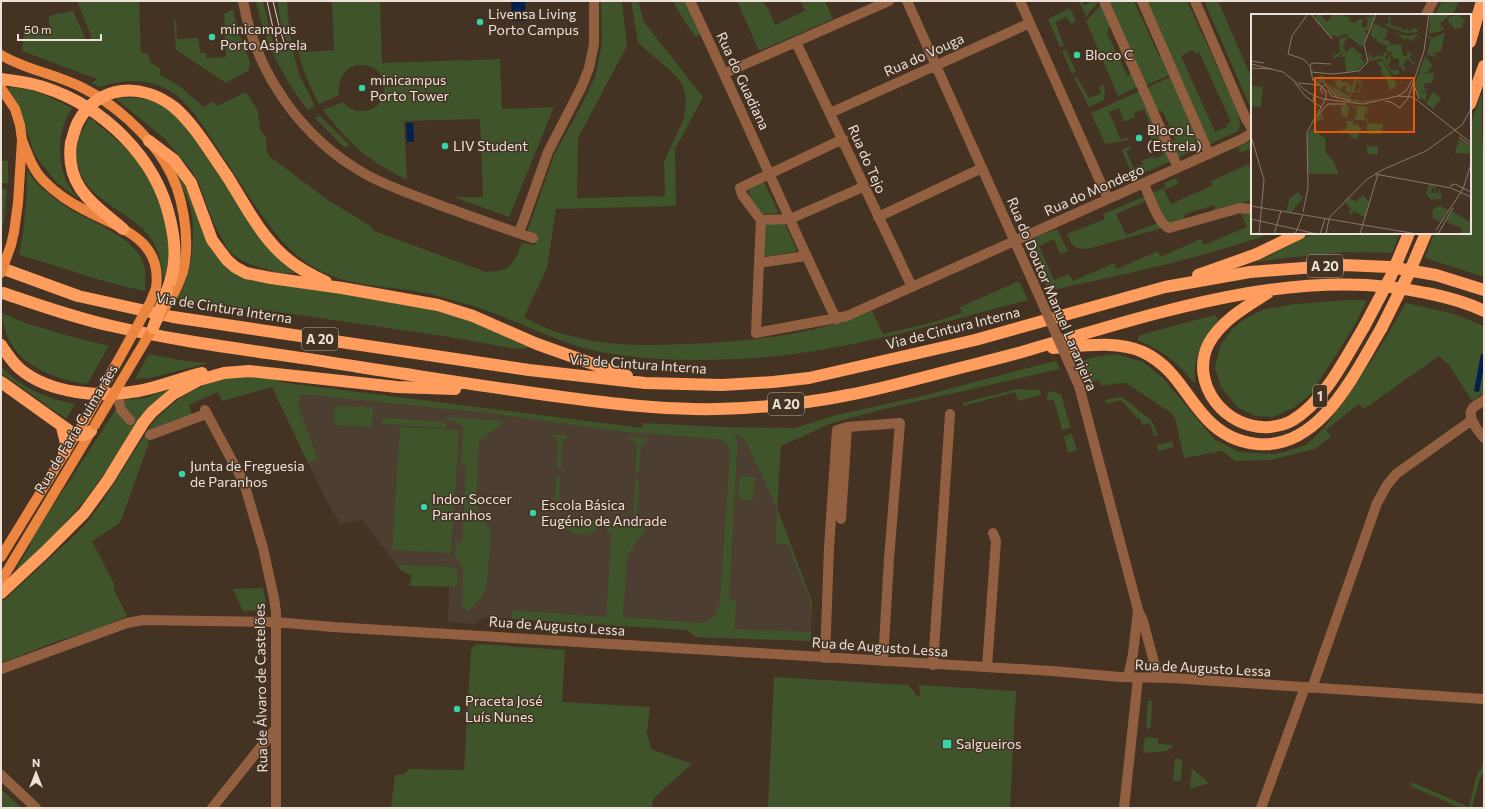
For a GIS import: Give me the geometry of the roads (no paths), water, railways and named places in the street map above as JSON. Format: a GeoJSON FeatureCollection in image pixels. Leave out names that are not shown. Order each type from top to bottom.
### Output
{"type":"FeatureCollection","features":[{"type":"Feature","properties":{"kind":"highway"},"geometry":{"type":"LineString","coordinates":[[1471,16],[1477,1]]}},
{"type":"Feature","properties":{"kind":"highway"},"geometry":{"type":"LineString","coordinates":[[1471,39],[1482,1]]}},
{"type":"Feature","properties":{"kind":"highway"},"geometry":{"type":"LineString","coordinates":[[1471,101],[1484,66]]}},
{"type":"Feature","properties":{"kind":"highway"},"geometry":{"type":"LineString","coordinates":[[1,79],[15,80],[43,87],[75,101],[104,120],[130,143],[152,174],[168,210],[175,241],[173,275],[166,290],[153,329]]}},
{"type":"Feature","properties":{"kind":"highway"},"geometry":{"type":"LineString","coordinates":[[123,229],[93,203],[77,185],[71,171],[69,156],[77,123],[83,114],[96,101],[112,93],[121,91],[140,91],[153,94],[164,100],[184,116],[266,236],[284,256],[310,275],[342,288]]}},
{"type":"Feature","properties":{"kind":"highway"},"geometry":{"type":"LineString","coordinates":[[150,141],[174,160],[191,183],[212,240],[219,251],[235,267],[246,273],[438,305],[500,327],[537,344],[646,383]]}},
{"type":"Feature","properties":{"kind":"highway"},"geometry":{"type":"LineString","coordinates":[[1165,287],[1257,254],[1298,234]]}},
{"type":"Feature","properties":{"kind":"highway","name":"1"},"geometry":{"type":"LineString","coordinates":[[1273,289],[1239,312],[1223,325],[1207,348],[1204,360],[1206,382],[1212,397],[1219,407],[1228,416],[1238,422],[1260,428],[1283,425],[1293,420],[1302,414],[1326,388],[1364,327],[1391,276],[1409,234]]}},
{"type":"Feature","properties":{"kind":"highway"},"geometry":{"type":"LineString","coordinates":[[1030,350],[1114,345],[1142,352],[1162,363],[1170,371],[1185,388],[1205,417],[1221,432],[1242,442],[1264,445],[1288,441],[1311,428],[1319,421],[1341,394],[1381,329],[1409,273],[1426,234]]}},
{"type":"Feature","properties":{"kind":"highway","name":"Via de Cintura Interna"},"geometry":{"type":"LineString","coordinates":[[1,268],[78,296],[173,317],[521,368],[646,383],[722,385],[809,378],[975,340],[1165,287],[1250,272],[1343,265],[1390,267],[1436,275],[1484,290]]}},
{"type":"Feature","properties":{"kind":"highway","name":"A 20"},"geometry":{"type":"LineString","coordinates":[[3,293],[63,314],[173,339],[463,384],[650,407],[702,410],[742,408],[821,400],[851,395],[1030,350],[1095,330],[1208,302],[1273,289],[1344,284],[1379,285],[1446,297],[1475,306],[1484,311]]}},
{"type":"Feature","properties":{"kind":"highway"},"geometry":{"type":"LineString","coordinates":[[1,345],[11,359],[21,369],[41,381],[66,389],[98,394],[117,394],[138,391],[216,369],[242,366],[397,382],[463,384]]}},
{"type":"Feature","properties":{"kind":"highway"},"geometry":{"type":"LineString","coordinates":[[1,593],[46,552],[84,513],[108,480],[139,429],[152,412],[173,394],[199,380],[224,373],[249,371],[397,387],[518,391]]}},
{"type":"Feature","properties":{"kind":"highway"},"geometry":{"type":"LineString","coordinates":[[1,382],[74,435],[85,435],[93,428]]}},
{"type":"Feature","properties":{"kind":"highway"},"geometry":{"type":"LineString","coordinates":[[62,427],[66,443],[64,452]]}},
{"type":"Feature","properties":{"kind":"main road","name":"Rua de Faria Guimarães"},"geometry":{"type":"LineString","coordinates":[[1,55],[17,64],[64,79],[93,93],[115,109],[150,141],[170,171],[179,197],[185,225],[183,273],[150,303],[85,420],[74,435],[1,557]]}},
{"type":"Feature","properties":{"kind":"main road"},"geometry":{"type":"LineString","coordinates":[[1,88],[15,109],[20,125],[22,140],[18,203],[14,232],[1,273]]}},
{"type":"Feature","properties":{"kind":"main road"},"geometry":{"type":"LineString","coordinates":[[22,140],[37,174],[54,190],[82,208],[123,229],[137,238],[151,252],[158,278],[166,290]]}},
{"type":"Feature","properties":{"kind":"main road","name":"Rua de Faria Guimarães"},"geometry":{"type":"LineString","coordinates":[[1,581],[153,329]]}},
{"type":"Feature","properties":{"kind":"street"},"geometry":{"type":"LineString","coordinates":[[243,1],[254,42],[273,83],[298,118],[327,147],[356,168],[392,187],[533,238]]}},
{"type":"Feature","properties":{"kind":"street"},"geometry":{"type":"LineString","coordinates":[[519,233],[548,152],[582,86],[589,68],[594,44],[594,1]]}},
{"type":"Feature","properties":{"kind":"street","name":"Rua do Guadiana"},"geometry":{"type":"LineString","coordinates":[[690,1],[725,73],[769,174],[836,319]]}},
{"type":"Feature","properties":{"kind":"street"},"geometry":{"type":"LineString","coordinates":[[725,73],[889,1]]}},
{"type":"Feature","properties":{"kind":"street","name":"Rua do Doutor Manuel Laranjeira"},"geometry":{"type":"LineString","coordinates":[[907,1],[1079,386],[1138,610],[1143,621],[1158,678]]}},
{"type":"Feature","properties":{"kind":"street"},"geometry":{"type":"LineString","coordinates":[[1020,1],[1108,199]]}},
{"type":"Feature","properties":{"kind":"street"},"geometry":{"type":"LineString","coordinates":[[1104,1],[1178,168]]}},
{"type":"Feature","properties":{"kind":"street"},"geometry":{"type":"LineString","coordinates":[[1142,1],[1209,154]]}},
{"type":"Feature","properties":{"kind":"street"},"geometry":{"type":"LineString","coordinates":[[1195,1],[1251,127]]}},
{"type":"Feature","properties":{"kind":"street"},"geometry":{"type":"LineString","coordinates":[[1426,14],[1433,1]]}},
{"type":"Feature","properties":{"kind":"street","name":"Rua do Vouga"},"geometry":{"type":"LineString","coordinates":[[830,113],[1030,23]]}},
{"type":"Feature","properties":{"kind":"street","name":"Rua do Tejo"},"geometry":{"type":"LineString","coordinates":[[796,42],[843,139],[863,187],[912,287]]}},
{"type":"Feature","properties":{"kind":"street","name":"Rua do Mondego"},"geometry":{"type":"LineString","coordinates":[[759,263],[756,333],[836,319],[847,316],[1014,240],[1144,184],[1251,134]]}},
{"type":"Feature","properties":{"kind":"street"},"geometry":{"type":"LineString","coordinates":[[806,256],[759,263],[761,220],[742,195],[740,188],[843,139]]}},
{"type":"Feature","properties":{"kind":"street"},"geometry":{"type":"LineString","coordinates":[[878,217],[982,168]]}},
{"type":"Feature","properties":{"kind":"street"},"geometry":{"type":"LineString","coordinates":[[1144,184],[1160,219],[1165,226],[1169,228],[1240,208],[1251,209]]}},
{"type":"Feature","properties":{"kind":"street"},"geometry":{"type":"LineString","coordinates":[[761,220],[790,219],[863,187]]}},
{"type":"Feature","properties":{"kind":"street"},"geometry":{"type":"LineString","coordinates":[[117,394],[121,410],[130,420]]}},
{"type":"Feature","properties":{"kind":"street"},"geometry":{"type":"LineString","coordinates":[[1484,400],[1472,408],[1470,413],[1472,420],[1484,438]]}},
{"type":"Feature","properties":{"kind":"street","name":"Rua de Álvaro de Castelões"},"geometry":{"type":"LineString","coordinates":[[150,434],[206,412],[244,483],[263,548],[274,598],[276,808]]}},
{"type":"Feature","properties":{"kind":"street"},"geometry":{"type":"LineString","coordinates":[[933,665],[950,414]]}},
{"type":"Feature","properties":{"kind":"street"},"geometry":{"type":"LineString","coordinates":[[1472,420],[1478,422],[1484,421]]}},
{"type":"Feature","properties":{"kind":"street"},"geometry":{"type":"LineString","coordinates":[[1261,808],[1308,688],[1377,503],[1387,485],[1396,474],[1472,420]]}},
{"type":"Feature","properties":{"kind":"street"},"geometry":{"type":"LineString","coordinates":[[825,658],[829,548],[837,430],[847,427],[900,423],[888,530],[883,661]]}},
{"type":"Feature","properties":{"kind":"street"},"geometry":{"type":"LineString","coordinates":[[842,519],[847,427]]}},
{"type":"Feature","properties":{"kind":"street"},"geometry":{"type":"LineString","coordinates":[[987,667],[996,540],[993,533]]}},
{"type":"Feature","properties":{"kind":"street","name":"Rua do Doutor Manuel Laranjeira"},"geometry":{"type":"LineString","coordinates":[[1124,808],[1133,678],[1133,654],[1138,610]]}},
{"type":"Feature","properties":{"kind":"street","name":"Rua de Augusto Lessa"},"geometry":{"type":"LineString","coordinates":[[1,669],[135,621],[275,622],[333,627],[933,665],[987,667],[1133,678],[1158,678],[1484,699]]}},
{"type":"Feature","properties":{"kind":"street"},"geometry":{"type":"LineString","coordinates":[[212,808],[276,728]]}},
{"type":"Feature","properties":{"kind":"street"},"geometry":{"type":"LineString","coordinates":[[1,776],[36,808]]}},
{"type":"Feature","properties":{"kind":"water"},"geometry":{"type":"Polygon","coordinates":[[[511,1],[525,1],[526,21],[512,21],[511,1]]]}},
{"type":"Feature","properties":{"kind":"water"},"geometry":{"type":"Polygon","coordinates":[[[406,123],[413,123],[414,142],[407,142],[406,123]]]}},
{"type":"Feature","properties":{"kind":"water"},"geometry":{"type":"Polygon","coordinates":[[[1481,354],[1484,355],[1484,366],[1479,392],[1474,391],[1481,354]]]}},
{"type":"Feature","properties":{"kind":"tram line"},"geometry":{"type":"LineString","coordinates":[[267,1],[280,51]]}},
{"type":"Feature","properties":{"kind":"tram line"},"geometry":{"type":"LineString","coordinates":[[273,1],[286,49]]}},
{"type":"Feature","properties":{"kind":"place","name":"Livensa Living Porto Campus"},"geometry":{"type":"Point","coordinates":[480,22]}},
{"type":"Feature","properties":{"kind":"place","name":"minicampus Porto Asprela"},"geometry":{"type":"Point","coordinates":[212,37]}},
{"type":"Feature","properties":{"kind":"place","name":"Bloco C"},"geometry":{"type":"Point","coordinates":[1077,55]}},
{"type":"Feature","properties":{"kind":"place","name":"minicampus Porto Tower"},"geometry":{"type":"Point","coordinates":[362,88]}},
{"type":"Feature","properties":{"kind":"place","name":"Bloco L (Estrela)"},"geometry":{"type":"Point","coordinates":[1139,138]}},
{"type":"Feature","properties":{"kind":"place","name":"LIV Student"},"geometry":{"type":"Point","coordinates":[445,146]}},
{"type":"Feature","properties":{"kind":"place","name":"Junta de Freguesia de Paranhos"},"geometry":{"type":"Point","coordinates":[182,474]}},
{"type":"Feature","properties":{"kind":"place","name":"Indor Soccer Paranhos"},"geometry":{"type":"Point","coordinates":[424,507]}},
{"type":"Feature","properties":{"kind":"place","name":"Escola Básica Eugénio de Andrade"},"geometry":{"type":"Point","coordinates":[533,513]}},
{"type":"Feature","properties":{"kind":"place","name":"Praceta José Luís Nunes"},"geometry":{"type":"Point","coordinates":[457,709]}},
{"type":"Feature","properties":{"kind":"place","name":"Salgueiros"},"geometry":{"type":"Point","coordinates":[947,744]}}]}
